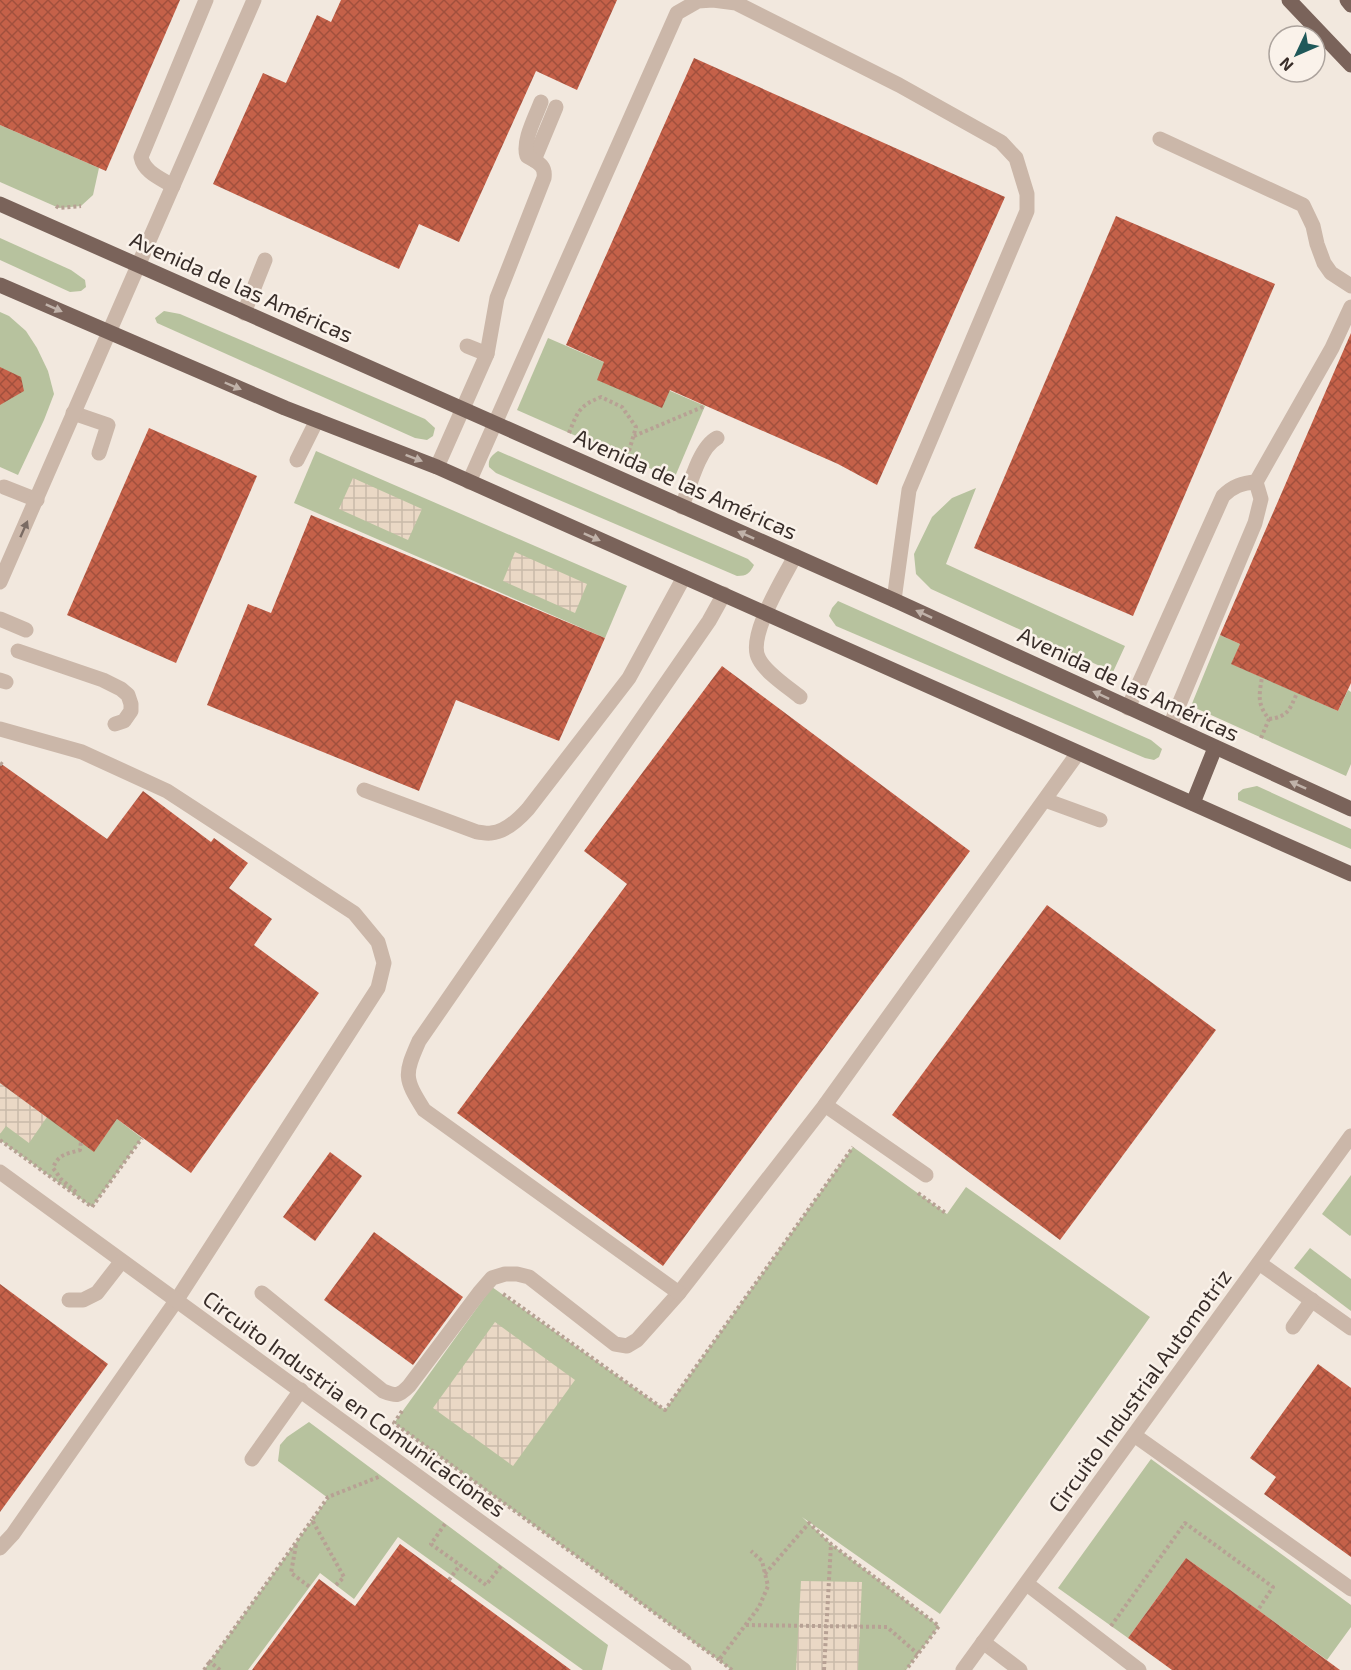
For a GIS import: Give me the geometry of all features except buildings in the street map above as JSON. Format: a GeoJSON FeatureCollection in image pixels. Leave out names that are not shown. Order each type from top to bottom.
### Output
{"type":"FeatureCollection","features":[{"type":"Feature","properties":{"kind":"main road"},"geometry":{"type":"LineString","coordinates":[[1288,0],[1351,65]]}},
{"type":"Feature","properties":{"kind":"main road"},"geometry":{"type":"LineString","coordinates":[[1347,0],[1351,5]]}},
{"type":"Feature","properties":{"kind":"main road","name":"Avenida de las Américas"},"geometry":{"type":"LineString","coordinates":[[0,204],[894,600],[1215,748],[1350,804]]}},
{"type":"Feature","properties":{"kind":"main road"},"geometry":{"type":"LineString","coordinates":[[0,285],[317,420],[437,467],[1351,874]]}},
{"type":"Feature","properties":{"kind":"main road"},"geometry":{"type":"LineString","coordinates":[[1193,802],[1215,748]]}},
{"type":"Feature","properties":{"kind":"street"},"geometry":{"type":"LineString","coordinates":[[172,186],[150,172],[142,163],[141,157],[206,0]]}},
{"type":"Feature","properties":{"kind":"street"},"geometry":{"type":"LineString","coordinates":[[0,582],[254,0]]}},
{"type":"Feature","properties":{"kind":"street"},"geometry":{"type":"LineString","coordinates":[[469,482],[677,13],[698,1],[736,3],[899,85],[1001,142],[1016,158],[1027,194],[1027,211],[909,490],[894,600]]}},
{"type":"Feature","properties":{"kind":"street"},"geometry":{"type":"LineString","coordinates":[[437,467],[487,354],[497,298],[544,178],[545,171],[542,165],[526,156],[525,151],[526,142],[549,105]]}},
{"type":"Feature","properties":{"kind":"street"},"geometry":{"type":"LineString","coordinates":[[1160,139],[1303,206],[1313,226],[1324,263],[1331,273],[1351,286]]}},
{"type":"Feature","properties":{"kind":"street"},"geometry":{"type":"LineString","coordinates":[[243,313],[266,260]]}},
{"type":"Feature","properties":{"kind":"street"},"geometry":{"type":"LineString","coordinates":[[1170,726],[1255,523],[1261,499],[1256,482],[1332,348],[1351,307]]}},
{"type":"Feature","properties":{"kind":"street"},"geometry":{"type":"LineString","coordinates":[[467,346],[487,354]]}},
{"type":"Feature","properties":{"kind":"street"},"geometry":{"type":"LineString","coordinates":[[73,413],[108,425],[99,453]]}},
{"type":"Feature","properties":{"kind":"street"},"geometry":{"type":"LineString","coordinates":[[297,460],[317,420]]}},
{"type":"Feature","properties":{"kind":"street"},"geometry":{"type":"LineString","coordinates":[[682,507],[702,453],[710,441],[717,438]]}},
{"type":"Feature","properties":{"kind":"street"},"geometry":{"type":"LineString","coordinates":[[1128,708],[1223,496],[1235,486],[1256,482]]}},
{"type":"Feature","properties":{"kind":"street"},"geometry":{"type":"LineString","coordinates":[[4,487],[37,500]]}},
{"type":"Feature","properties":{"kind":"street"},"geometry":{"type":"LineString","coordinates":[[795,556],[766,612],[755,644],[758,659],[801,697]]}},
{"type":"Feature","properties":{"kind":"street"},"geometry":{"type":"LineString","coordinates":[[364,790],[477,832],[493,833],[504,829],[528,809],[629,678],[684,577]]}},
{"type":"Feature","properties":{"kind":"street"},"geometry":{"type":"LineString","coordinates":[[679,1293],[424,1110],[409,1086],[408,1065],[418,1041],[709,621],[724,594]]}},
{"type":"Feature","properties":{"kind":"street"},"geometry":{"type":"LineString","coordinates":[[0,619],[26,630]]}},
{"type":"Feature","properties":{"kind":"street"},"geometry":{"type":"LineString","coordinates":[[18,651],[103,680],[121,689],[128,696],[131,711],[124,721],[115,724]]}},
{"type":"Feature","properties":{"kind":"street"},"geometry":{"type":"LineString","coordinates":[[0,729],[82,753],[167,791],[354,913],[378,942],[384,963],[378,988],[176,1300],[13,1534],[0,1548]]}},
{"type":"Feature","properties":{"kind":"street"},"geometry":{"type":"LineString","coordinates":[[262,1293],[383,1391],[395,1395],[401,1394],[409,1386],[492,1278],[505,1274],[529,1277],[615,1344],[627,1346],[637,1340],[679,1293],[825,1106],[1078,753]]}},
{"type":"Feature","properties":{"kind":"street"},"geometry":{"type":"LineString","coordinates":[[1045,800],[1100,820]]}},
{"type":"Feature","properties":{"kind":"street"},"geometry":{"type":"LineString","coordinates":[[825,1106],[926,1175]]}},
{"type":"Feature","properties":{"kind":"street","name":"Circuito Industrial Automotriz"},"geometry":{"type":"LineString","coordinates":[[963,1670],[1351,1136]]}},
{"type":"Feature","properties":{"kind":"street","name":"Circuito Industria en Comunicaciones"},"geometry":{"type":"LineString","coordinates":[[0,1172],[684,1670]]}},
{"type":"Feature","properties":{"kind":"street"},"geometry":{"type":"LineString","coordinates":[[69,1300],[83,1300],[97,1293],[121,1262]]}},
{"type":"Feature","properties":{"kind":"street"},"geometry":{"type":"LineString","coordinates":[[1259,1263],[1351,1328]]}},
{"type":"Feature","properties":{"kind":"street"},"geometry":{"type":"LineString","coordinates":[[1293,1327],[1312,1300]]}},
{"type":"Feature","properties":{"kind":"street"},"geometry":{"type":"LineString","coordinates":[[252,1459],[301,1390]]}},
{"type":"Feature","properties":{"kind":"street"},"geometry":{"type":"LineString","coordinates":[[1134,1435],[1351,1589]]}},
{"type":"Feature","properties":{"kind":"street"},"geometry":{"type":"LineString","coordinates":[[1027,1584],[1139,1670]]}},
{"type":"Feature","properties":{"kind":"street"},"geometry":{"type":"LineString","coordinates":[[983,1642],[1020,1670]]}},
{"type":"Feature","properties":{"kind":"path"},"geometry":{"type":"LineString","coordinates":[[49,204],[59,208],[81,206]]}},
{"type":"Feature","properties":{"kind":"path"},"geometry":{"type":"LineString","coordinates":[[569,433],[578,413],[586,404],[602,397],[622,406],[636,427],[627,458]]}},
{"type":"Feature","properties":{"kind":"path"},"geometry":{"type":"LineString","coordinates":[[633,436],[705,406]]}},
{"type":"Feature","properties":{"kind":"path"},"geometry":{"type":"LineString","coordinates":[[1262,677],[1258,698],[1262,711],[1269,719]]}},
{"type":"Feature","properties":{"kind":"path"},"geometry":{"type":"LineString","coordinates":[[1269,719],[1284,716],[1297,693]]}},
{"type":"Feature","properties":{"kind":"path"},"geometry":{"type":"LineString","coordinates":[[1261,738],[1269,719]]}},
{"type":"Feature","properties":{"kind":"path"},"geometry":{"type":"LineString","coordinates":[[92,1207],[142,1138]]}},
{"type":"Feature","properties":{"kind":"path"},"geometry":{"type":"LineString","coordinates":[[0,1140],[92,1207]]}},
{"type":"Feature","properties":{"kind":"path"},"geometry":{"type":"LineString","coordinates":[[81,1142],[80,1150],[63,1154],[56,1160],[53,1168],[61,1179],[92,1207]]}},
{"type":"Feature","properties":{"kind":"path"},"geometry":{"type":"LineString","coordinates":[[502,1294],[665,1410],[853,1147],[862,1153]]}},
{"type":"Feature","properties":{"kind":"path"},"geometry":{"type":"LineString","coordinates":[[909,1187],[947,1214]]}},
{"type":"Feature","properties":{"kind":"path"},"geometry":{"type":"LineString","coordinates":[[408,1403],[394,1423],[732,1670]]}},
{"type":"Feature","properties":{"kind":"path"},"geometry":{"type":"LineString","coordinates":[[204,1670],[328,1497],[381,1476]]}},
{"type":"Feature","properties":{"kind":"path"},"geometry":{"type":"LineString","coordinates":[[312,1520],[344,1577],[336,1585]]}},
{"type":"Feature","properties":{"kind":"path"},"geometry":{"type":"LineString","coordinates":[[765,1574],[809,1523],[831,1544],[939,1626],[906,1670]]}},
{"type":"Feature","properties":{"kind":"path"},"geometry":{"type":"LineString","coordinates":[[1111,1626],[1185,1523],[1273,1587],[1258,1610]]}},
{"type":"Feature","properties":{"kind":"path"},"geometry":{"type":"LineString","coordinates":[[446,1524],[431,1544],[486,1585],[501,1566]]}},
{"type":"Feature","properties":{"kind":"path"},"geometry":{"type":"LineString","coordinates":[[296,1542],[291,1573],[310,1587]]}},
{"type":"Feature","properties":{"kind":"path"},"geometry":{"type":"LineString","coordinates":[[824,1670],[831,1544]]}},
{"type":"Feature","properties":{"kind":"path"},"geometry":{"type":"LineString","coordinates":[[718,1660],[759,1607],[768,1586],[762,1561],[751,1551]]}},
{"type":"Feature","properties":{"kind":"path"},"geometry":{"type":"LineString","coordinates":[[449,1580],[460,1565]]}},
{"type":"Feature","properties":{"kind":"path"},"geometry":{"type":"LineString","coordinates":[[746,1625],[887,1627],[918,1654]]}},
{"type":"Feature","properties":{"kind":"path"},"geometry":{"type":"LineString","coordinates":[[213,1657],[210,1662],[220,1670]]}},
{"type":"Feature","properties":{"kind":"green space"},"geometry":{"type":"Polygon","coordinates":[[[0,125],[99,168],[93,195],[81,206],[59,208],[0,182],[0,125]]]}},
{"type":"Feature","properties":{"kind":"green space"},"geometry":{"type":"Polygon","coordinates":[[[0,238],[71,270],[85,280],[86,287],[81,291],[70,292],[0,260],[0,238]]]}},
{"type":"Feature","properties":{"kind":"green space"},"geometry":{"type":"Polygon","coordinates":[[[164,311],[180,314],[425,419],[435,428],[433,436],[427,440],[415,438],[157,323],[155,318],[164,311]]]}},
{"type":"Feature","properties":{"kind":"green space"},"geometry":{"type":"Polygon","coordinates":[[[0,312],[9,316],[26,331],[48,371],[54,394],[18,475],[0,467],[0,312]]]}},
{"type":"Feature","properties":{"kind":"green space"},"geometry":{"type":"Polygon","coordinates":[[[548,338],[705,406],[674,479],[517,410],[548,338]]]}},
{"type":"Feature","properties":{"kind":"green space"},"geometry":{"type":"Polygon","coordinates":[[[316,451],[627,586],[605,638],[294,503],[316,451]]]}},
{"type":"Feature","properties":{"kind":"green space"},"geometry":{"type":"Polygon","coordinates":[[[498,451],[748,559],[754,565],[748,574],[737,576],[496,473],[489,467],[489,462],[498,451]]]}},
{"type":"Feature","properties":{"kind":"green space"},"geometry":{"type":"Polygon","coordinates":[[[976,488],[946,564],[1125,646],[1113,672],[931,589],[916,574],[914,554],[932,517],[952,498],[976,488]]]}},
{"type":"Feature","properties":{"kind":"green space"},"geometry":{"type":"Polygon","coordinates":[[[838,601],[1151,740],[1162,749],[1159,757],[1154,760],[1145,758],[836,626],[829,616],[838,601]]]}},
{"type":"Feature","properties":{"kind":"green space"},"geometry":{"type":"Polygon","coordinates":[[[1220,635],[1240,644],[1232,664],[1338,711],[1348,690],[1351,692],[1351,764],[1346,776],[1191,706],[1220,635]]]}},
{"type":"Feature","properties":{"kind":"green space"},"geometry":{"type":"Polygon","coordinates":[[[1257,786],[1351,829],[1351,849],[1238,800],[1238,793],[1243,789],[1257,786]]]}},
{"type":"Feature","properties":{"kind":"green space"},"geometry":{"type":"Polygon","coordinates":[[[0,1083],[94,1151],[117,1119],[142,1138],[92,1207],[0,1140],[0,1083]]]}},
{"type":"Feature","properties":{"kind":"green space"},"geometry":{"type":"Polygon","coordinates":[[[853,1147],[947,1214],[966,1187],[1150,1317],[940,1614],[802,1517],[831,1544],[939,1626],[906,1670],[732,1670],[394,1423],[492,1287],[665,1410],[853,1147]]]}},
{"type":"Feature","properties":{"kind":"green space"},"geometry":{"type":"Polygon","coordinates":[[[1351,1175],[1351,1235],[1350,1236],[1322,1214],[1351,1175]]]}},
{"type":"Feature","properties":{"kind":"green space"},"geometry":{"type":"Polygon","coordinates":[[[1310,1248],[1351,1279],[1351,1311],[1294,1268],[1310,1248]]]}},
{"type":"Feature","properties":{"kind":"green space"},"geometry":{"type":"Polygon","coordinates":[[[309,1422],[608,1645],[602,1670],[583,1670],[398,1537],[354,1599],[320,1573],[248,1670],[204,1670],[328,1498],[278,1461],[280,1445],[287,1437],[309,1422]]]}},
{"type":"Feature","properties":{"kind":"green space"},"geometry":{"type":"Polygon","coordinates":[[[1151,1459],[1351,1605],[1351,1627],[1327,1660],[1186,1558],[1128,1638],[1058,1588],[1151,1459]]]}},
{"type":"Feature","properties":{"kind":"shaded area"},"geometry":{"type":"Polygon","coordinates":[[[353,478],[422,509],[408,540],[339,509],[353,478]]]}},
{"type":"Feature","properties":{"kind":"shaded area"},"geometry":{"type":"Polygon","coordinates":[[[515,552],[587,584],[575,613],[503,581],[515,552]]]}},
{"type":"Feature","properties":{"kind":"shaded area"},"geometry":{"type":"Polygon","coordinates":[[[0,1083],[47,1117],[29,1143],[6,1126],[0,1134],[0,1083]]]}},
{"type":"Feature","properties":{"kind":"shaded area"},"geometry":{"type":"Polygon","coordinates":[[[495,1322],[575,1380],[513,1466],[433,1408],[495,1322]]]}},
{"type":"Feature","properties":{"kind":"shaded area"},"geometry":{"type":"Polygon","coordinates":[[[801,1581],[862,1582],[858,1670],[796,1670],[801,1581]]]}}]}
